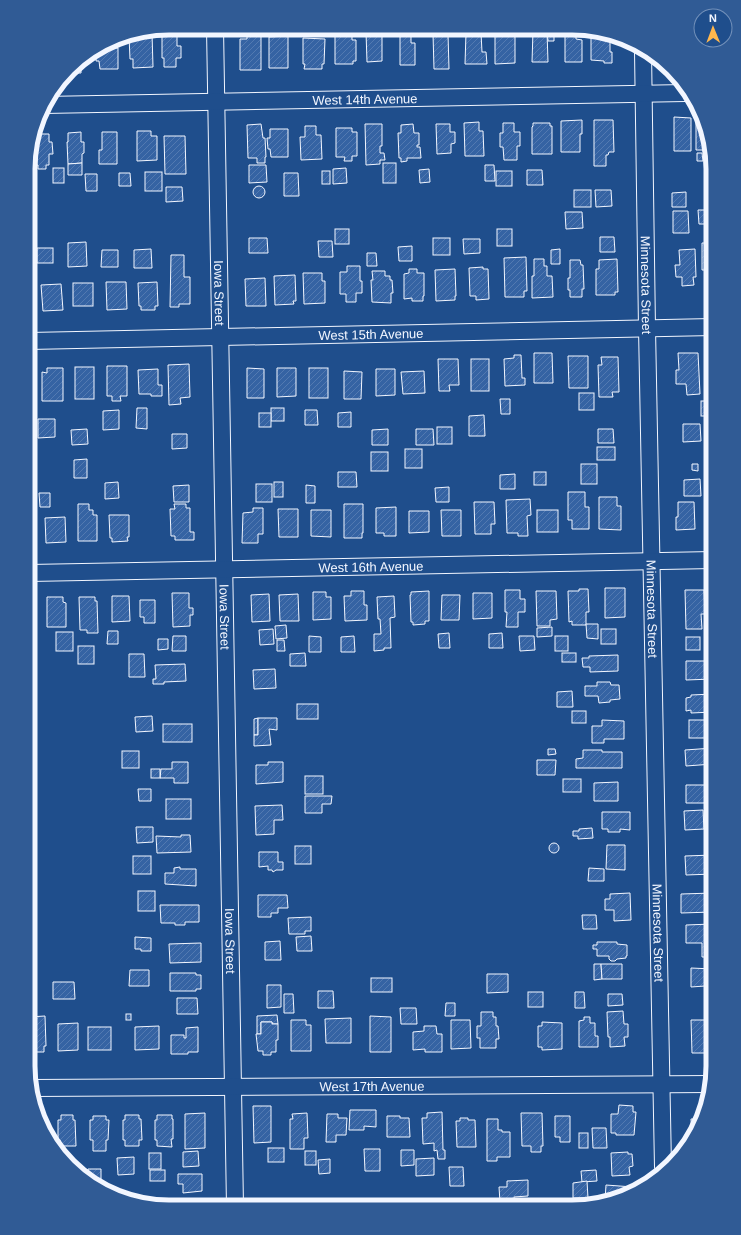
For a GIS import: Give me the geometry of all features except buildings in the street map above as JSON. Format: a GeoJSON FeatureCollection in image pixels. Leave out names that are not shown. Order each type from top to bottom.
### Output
{"type":"FeatureCollection","features":[{"type":"Feature","properties":{"kind":"street","name":"Iowa Street"},"geometry":{"type":"LineString","coordinates":[[215,35],[235,1200]]}},
{"type":"Feature","properties":{"kind":"street","name":"Minnesota Street"},"geometry":{"type":"LineString","coordinates":[[643,56],[663,1164]]}},
{"type":"Feature","properties":{"kind":"street","name":"West 14th Avenue"},"geometry":{"type":"LineString","coordinates":[[52,105],[682,93]]}},
{"type":"Feature","properties":{"kind":"street","name":"West 15th Avenue"},"geometry":{"type":"LineString","coordinates":[[35,341],[706,327]]}},
{"type":"Feature","properties":{"kind":"street","name":"West 16th Avenue"},"geometry":{"type":"LineString","coordinates":[[35,573],[225,568],[706,560]]}},
{"type":"Feature","properties":{"kind":"street","name":"West 17th Avenue"},"geometry":{"type":"LineString","coordinates":[[37,1088],[704,1084]]}}]}
